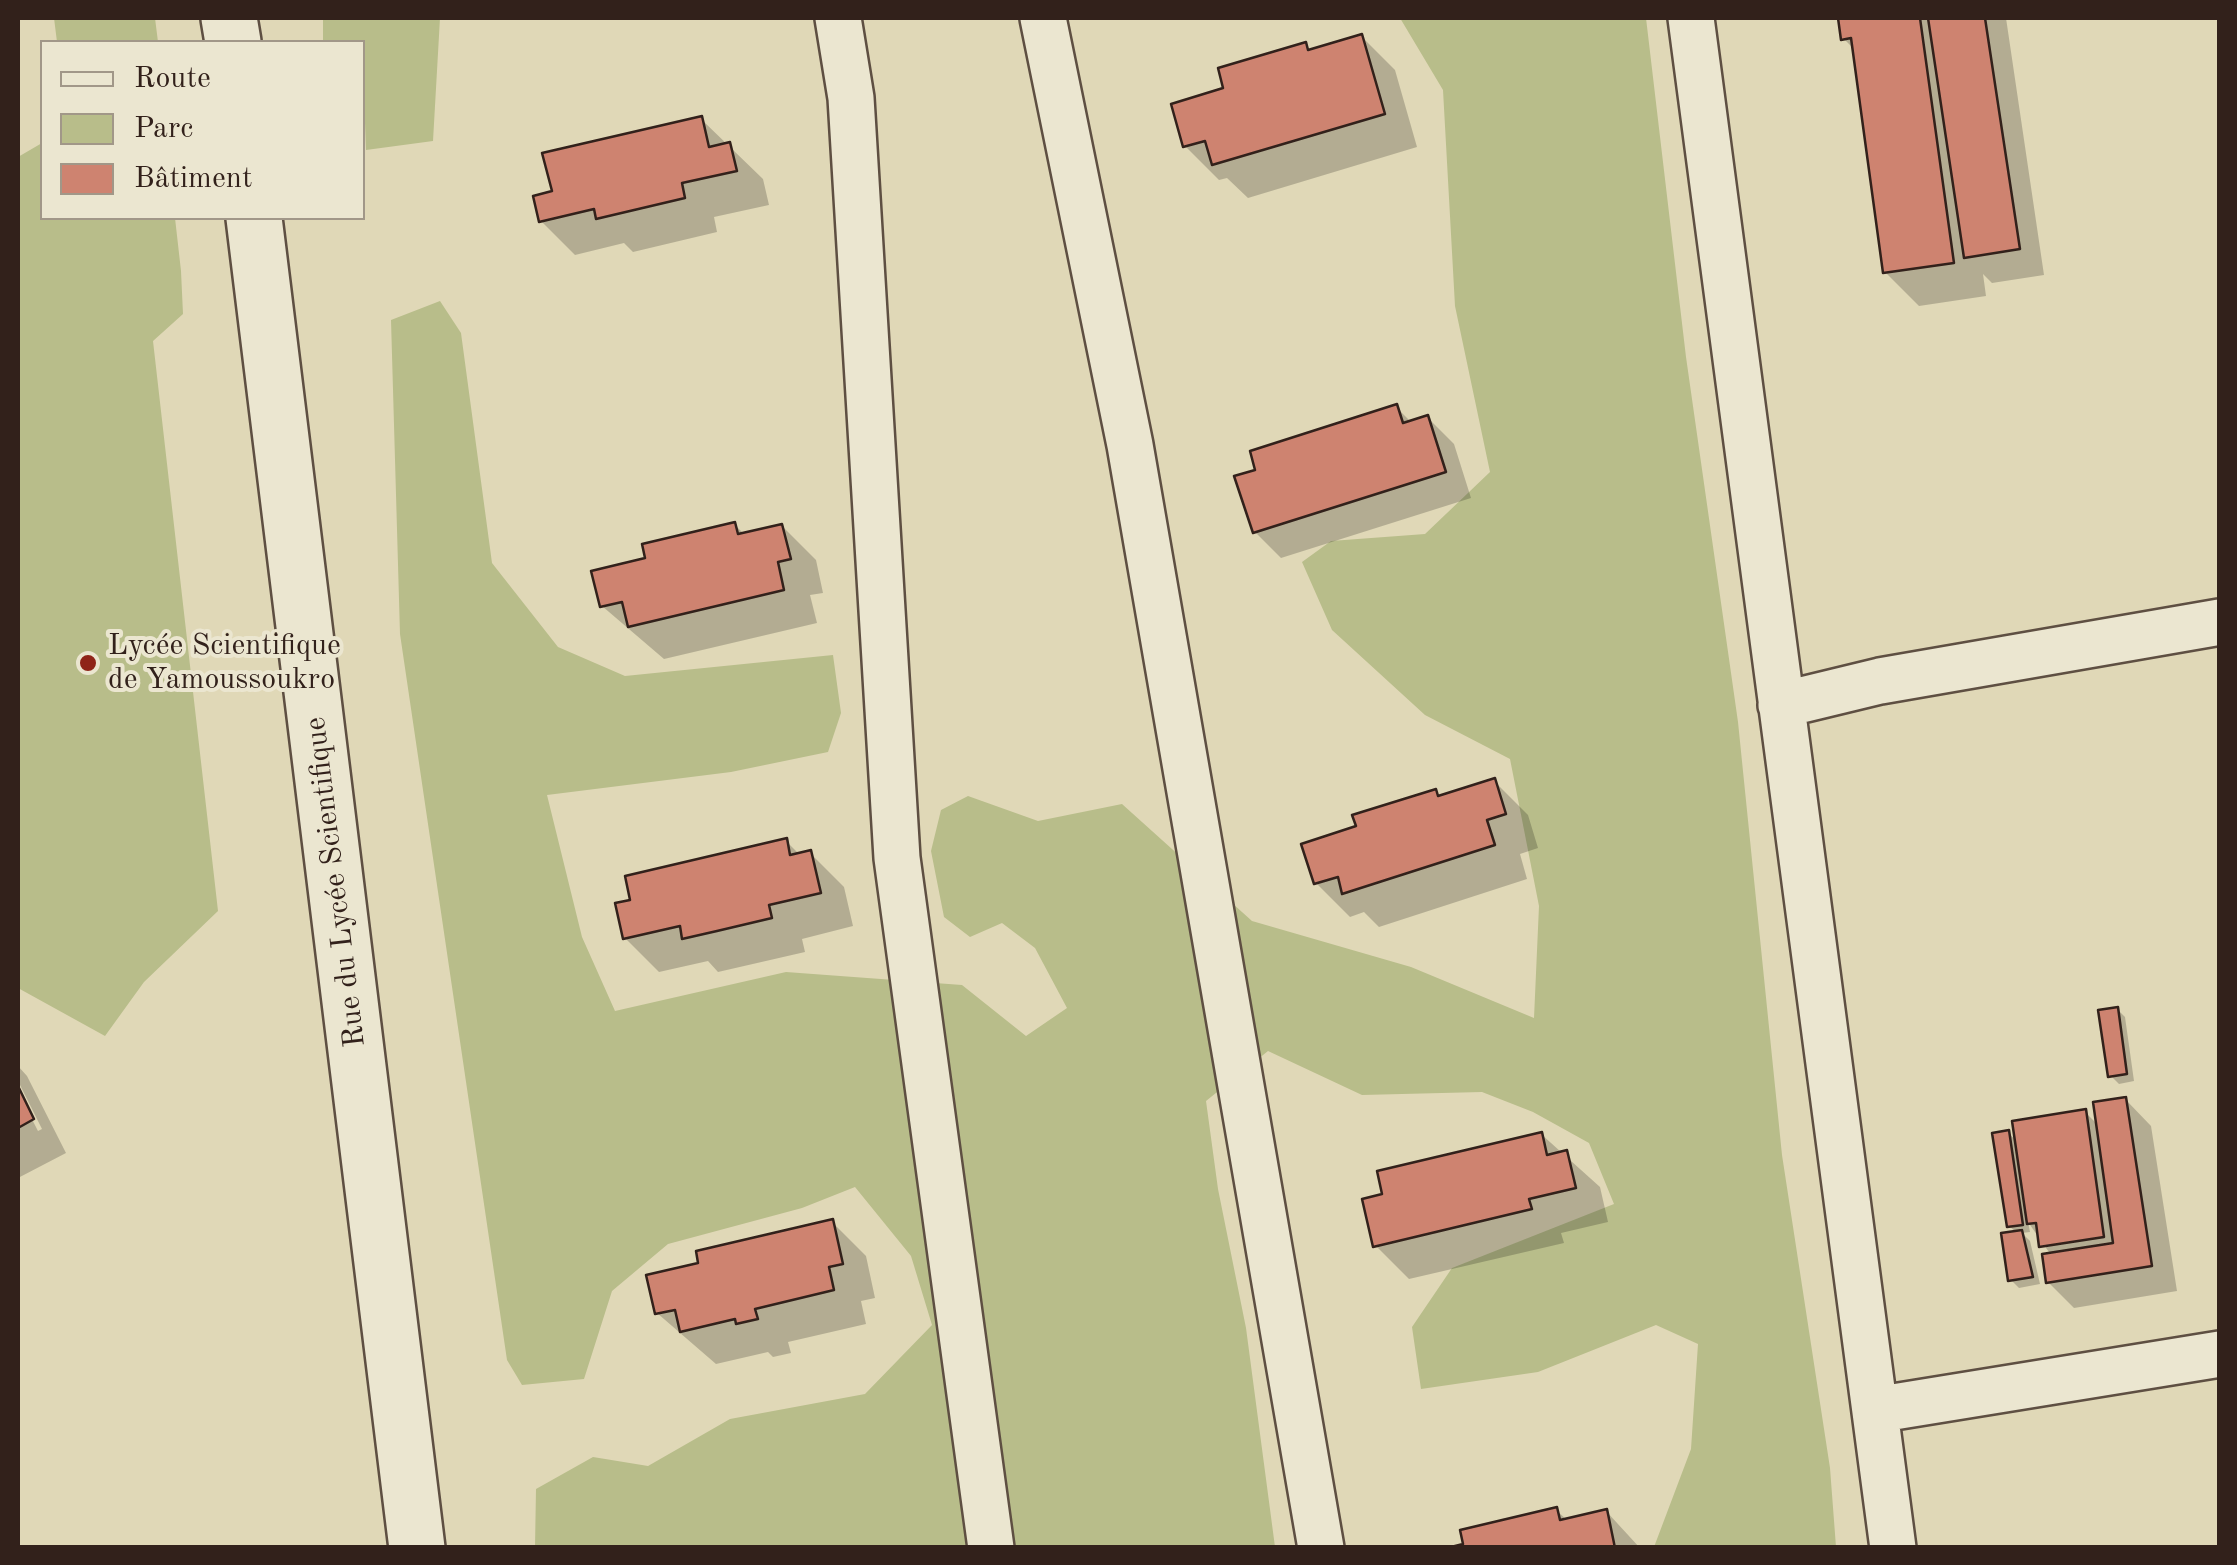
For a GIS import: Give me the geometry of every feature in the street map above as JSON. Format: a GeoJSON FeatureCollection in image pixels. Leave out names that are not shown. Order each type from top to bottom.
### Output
{"type":"FeatureCollection","features":[{"type":"Feature","properties":{"kind":"street"},"geometry":{"type":"LineString","coordinates":[[838,18],[851,98],[897,858],[991,1548]]}},
{"type":"Feature","properties":{"kind":"street"},"geometry":{"type":"LineString","coordinates":[[1043,18],[1130,446],[1321,1548]]}},
{"type":"Feature","properties":{"kind":"street"},"geometry":{"type":"LineString","coordinates":[[1691,18],[1893,1548]]}},
{"type":"Feature","properties":{"kind":"street","name":"Rue du Lycée Scientifique"},"geometry":{"type":"LineString","coordinates":[[254,220],[417,1548]]}},
{"type":"Feature","properties":{"kind":"street"},"geometry":{"type":"LineString","coordinates":[[1782,705],[1880,681],[2220,622]]}},
{"type":"Feature","properties":{"kind":"street"},"geometry":{"type":"LineString","coordinates":[[1874,1410],[2220,1354]]}},
{"type":"Feature","properties":{"kind":"green space"},"geometry":{"type":"Polygon","coordinates":[[[54,18],[155,18],[158,40],[57,40],[54,18]]]}},
{"type":"Feature","properties":{"kind":"green space"},"geometry":{"type":"Polygon","coordinates":[[[323,18],[440,18],[433,141],[366,150],[365,40],[323,40],[323,18]]]}},
{"type":"Feature","properties":{"kind":"green space"},"geometry":{"type":"Polygon","coordinates":[[[1400,18],[1646,18],[1686,357],[1738,722],[1782,1155],[1830,1468],[1836,1547],[1654,1547],[1691,1449],[1698,1344],[1656,1325],[1538,1372],[1421,1389],[1412,1327],[1452,1268],[1614,1204],[1589,1143],[1533,1112],[1482,1092],[1362,1095],[1268,1051],[1206,1101],[1218,1189],[1246,1328],[1275,1547],[535,1547],[536,1489],[593,1457],[648,1466],[730,1419],[865,1394],[932,1325],[911,1256],[855,1187],[802,1208],[668,1244],[612,1291],[584,1379],[522,1385],[507,1360],[400,634],[391,320],[440,301],[461,333],[492,563],[558,647],[625,676],[833,655],[841,713],[828,752],[731,772],[547,795],[582,937],[615,1011],[786,972],[962,985],[1026,1036],[1067,1008],[1035,948],[1002,923],[970,937],[944,917],[931,851],[941,810],[968,796],[1038,821],[1122,804],[1252,921],[1411,967],[1534,1018],[1539,906],[1510,759],[1425,715],[1332,630],[1302,562],[1331,541],[1425,534],[1490,472],[1455,306],[1443,90],[1400,18]]]}},
{"type":"Feature","properties":{"kind":"green space"},"geometry":{"type":"Polygon","coordinates":[[[40,144],[40,220],[175,220],[181,271],[183,314],[153,341],[218,911],[144,982],[105,1036],[18,988],[18,157],[40,144]]]}},
{"type":"Feature","properties":{"kind":"building"},"geometry":{"type":"Polygon","coordinates":[[[1838,18],[1920,18],[1954,263],[1883,273],[1851,38],[1841,40],[1838,18]]]}},
{"type":"Feature","properties":{"kind":"building"},"geometry":{"type":"Polygon","coordinates":[[[1928,18],[1985,18],[2020,249],[1964,258],[1928,18]]]}},
{"type":"Feature","properties":{"kind":"building"},"geometry":{"type":"Polygon","coordinates":[[[1362,34],[1385,114],[1212,165],[1205,141],[1183,147],[1171,104],[1223,88],[1218,68],[1306,42],[1308,50],[1362,34]]]}},
{"type":"Feature","properties":{"kind":"building"},"geometry":{"type":"Polygon","coordinates":[[[702,116],[709,147],[730,142],[737,171],[682,183],[685,198],[596,219],[594,209],[539,222],[533,196],[552,191],[542,153],[702,116]]]}},
{"type":"Feature","properties":{"kind":"building"},"geometry":{"type":"Polygon","coordinates":[[[1397,404],[1403,423],[1428,415],[1446,472],[1253,533],[1234,476],[1255,470],[1250,451],[1397,404]]]}},
{"type":"Feature","properties":{"kind":"building"},"geometry":{"type":"Polygon","coordinates":[[[735,522],[738,534],[782,524],[791,559],[778,562],[784,590],[628,627],[622,602],[600,607],[591,571],[645,558],[642,544],[735,522]]]}},
{"type":"Feature","properties":{"kind":"building"},"geometry":{"type":"Polygon","coordinates":[[[1495,778],[1506,814],[1487,820],[1495,845],[1342,894],[1338,877],[1314,884],[1301,844],[1356,826],[1352,815],[1436,789],[1438,796],[1495,778]]]}},
{"type":"Feature","properties":{"kind":"building"},"geometry":{"type":"Polygon","coordinates":[[[787,838],[790,855],[811,850],[821,893],[769,905],[772,918],[717,931],[682,939],[680,926],[623,939],[615,903],[630,900],[625,876],[787,838]]]}},
{"type":"Feature","properties":{"kind":"building"},"geometry":{"type":"Polygon","coordinates":[[[2118,1007],[2127,1074],[2108,1077],[2098,1010],[2118,1007]]]}},
{"type":"Feature","properties":{"kind":"building"},"geometry":{"type":"Polygon","coordinates":[[[18,1086],[34,1119],[18,1128],[18,1086]]]}},
{"type":"Feature","properties":{"kind":"building"},"geometry":{"type":"Polygon","coordinates":[[[2126,1097],[2152,1266],[2046,1283],[2042,1254],[2113,1243],[2093,1102],[2126,1097]]]}},
{"type":"Feature","properties":{"kind":"building"},"geometry":{"type":"Polygon","coordinates":[[[2086,1109],[2104,1237],[2039,1247],[2036,1223],[2027,1224],[2012,1121],[2086,1109]]]}},
{"type":"Feature","properties":{"kind":"building"},"geometry":{"type":"Polygon","coordinates":[[[2009,1130],[2023,1225],[2007,1227],[1992,1133],[2009,1130]]]}},
{"type":"Feature","properties":{"kind":"building"},"geometry":{"type":"Polygon","coordinates":[[[1542,1132],[1547,1155],[1567,1150],[1576,1188],[1529,1199],[1532,1209],[1373,1247],[1362,1199],[1382,1194],[1377,1171],[1542,1132]]]}},
{"type":"Feature","properties":{"kind":"building"},"geometry":{"type":"Polygon","coordinates":[[[833,1219],[843,1264],[829,1267],[834,1290],[755,1309],[758,1319],[736,1324],[735,1319],[680,1332],[675,1310],[655,1314],[646,1275],[698,1263],[696,1251],[833,1219]]]}},
{"type":"Feature","properties":{"kind":"building"},"geometry":{"type":"Polygon","coordinates":[[[2022,1230],[2033,1277],[2008,1281],[2001,1233],[2022,1230]]]}},
{"type":"Feature","properties":{"kind":"building"},"geometry":{"type":"Polygon","coordinates":[[[1557,1507],[1560,1520],[1607,1509],[1615,1548],[1447,1548],[1463,1544],[1460,1530],[1557,1507]]]}},
{"type":"Feature","properties":{"kind":"place","name":"Lycée Scientifique de Yamoussoukro"},"geometry":{"type":"Point","coordinates":[88,663]}}]}
